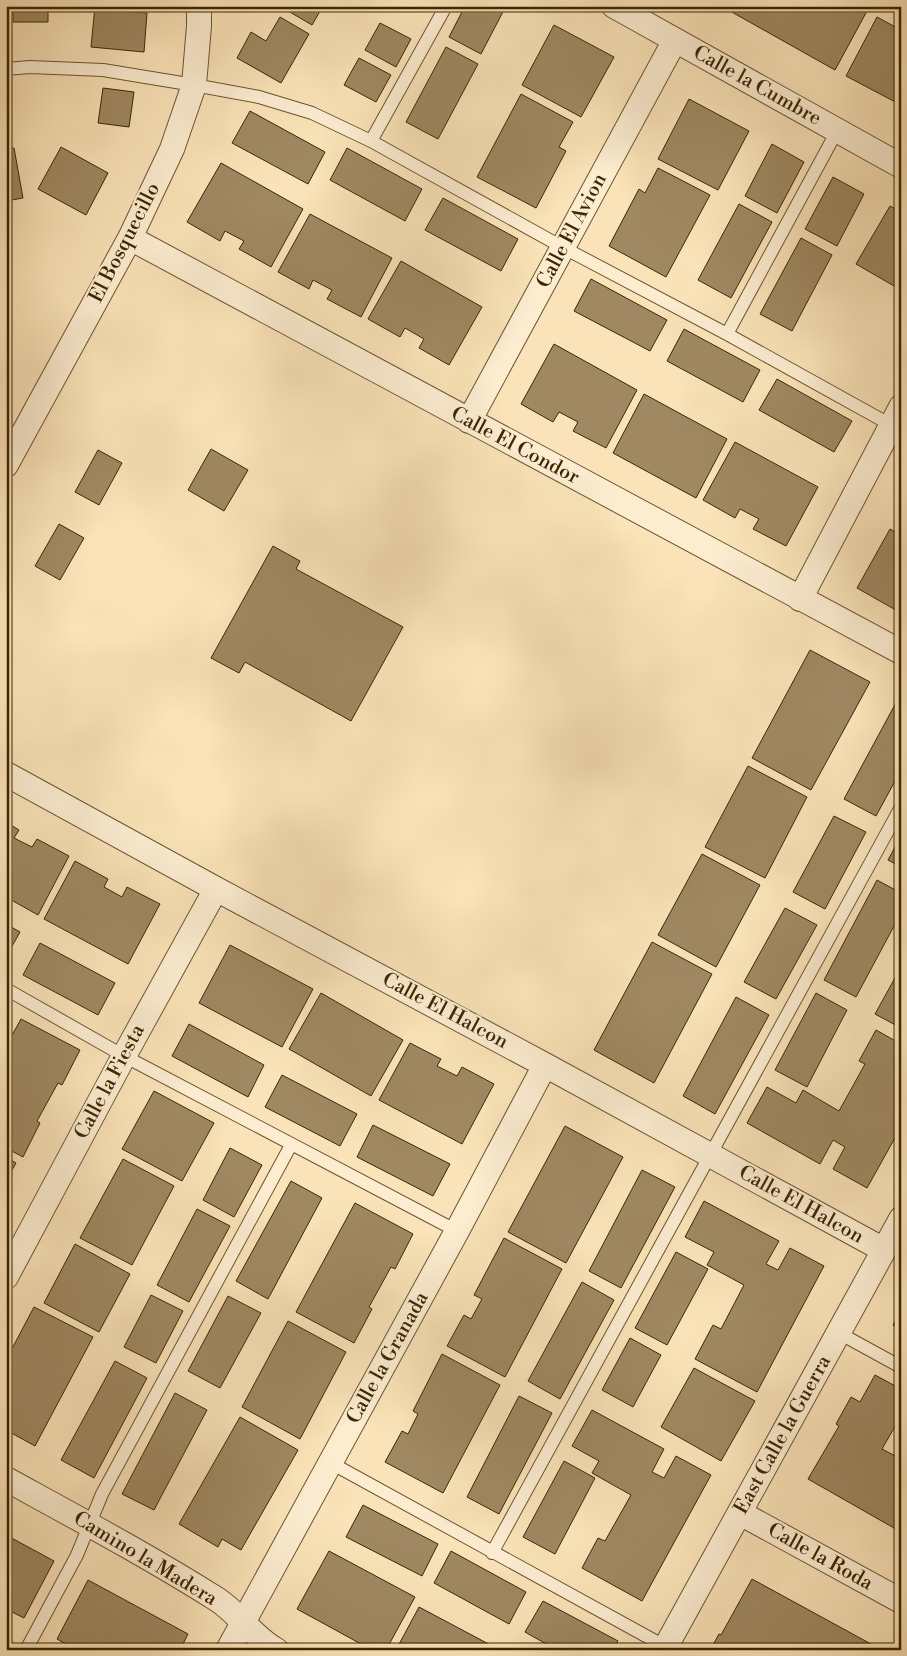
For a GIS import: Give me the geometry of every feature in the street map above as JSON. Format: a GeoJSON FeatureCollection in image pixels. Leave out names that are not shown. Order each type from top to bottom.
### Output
{"type":"FeatureCollection","features":[{"type":"Feature","properties":{"kind":"street","name":"El Bosquecillo"},"geometry":{"type":"LineString","coordinates":[[6,465],[130,238],[172,149],[194,84],[199,6]]}},
{"type":"Feature","properties":{"kind":"street","name":"Calle la Cumbre"},"geometry":{"type":"LineString","coordinates":[[614,6],[901,166]]}},
{"type":"Feature","properties":{"kind":"street","name":"Calle El Avion"},"geometry":{"type":"LineString","coordinates":[[469,421],[675,40]]}},
{"type":"Feature","properties":{"kind":"street","name":"Calle El Condor"},"geometry":{"type":"LineString","coordinates":[[130,238],[901,652]]}},
{"type":"Feature","properties":{"kind":"street"},"geometry":{"type":"LineString","coordinates":[[800,599],[896,416]]}},
{"type":"Feature","properties":{"kind":"street","name":"Calle El Halcon"},"geometry":{"type":"LineString","coordinates":[[6,774],[884,1250]]}},
{"type":"Feature","properties":{"kind":"street","name":"Calle la Fiesta"},"geometry":{"type":"LineString","coordinates":[[6,1277],[216,889]]}},
{"type":"Feature","properties":{"kind":"street","name":"Calle la Granada"},"geometry":{"type":"LineString","coordinates":[[228,1650],[458,1231],[545,1065]]}},
{"type":"Feature","properties":{"kind":"street","name":"East Calle la Guerra"},"geometry":{"type":"LineString","coordinates":[[665,1649],[901,1219]]}},
{"type":"Feature","properties":{"kind":"street","name":"Camino la Madera"},"geometry":{"type":"LineString","coordinates":[[6,1479],[90,1525],[220,1602],[266,1644],[276,1650]]}},
{"type":"Feature","properties":{"kind":"street","name":"Calle la Roda"},"geometry":{"type":"LineString","coordinates":[[740,1513],[901,1601]]}},
{"type":"Feature","properties":{"kind":"lane"},"geometry":{"type":"LineString","coordinates":[[371,141],[446,6]]}},
{"type":"Feature","properties":{"kind":"lane"},"geometry":{"type":"LineString","coordinates":[[6,69],[30,67],[102,70],[194,84],[259,97],[312,113],[371,141],[564,248],[727,334],[896,416]]}},
{"type":"Feature","properties":{"kind":"lane"},"geometry":{"type":"LineString","coordinates":[[727,334],[838,131]]}},
{"type":"Feature","properties":{"kind":"lane"},"geometry":{"type":"LineString","coordinates":[[492,1552],[901,806]]}},
{"type":"Feature","properties":{"kind":"lane"},"geometry":{"type":"LineString","coordinates":[[6,989],[124,1056],[458,1231]]}},
{"type":"Feature","properties":{"kind":"lane"},"geometry":{"type":"LineString","coordinates":[[26,1650],[78,1555],[102,1494],[291,1145]]}},
{"type":"Feature","properties":{"kind":"lane"},"geometry":{"type":"LineString","coordinates":[[839,1333],[901,1367]]}},
{"type":"Feature","properties":{"kind":"lane"},"geometry":{"type":"LineString","coordinates":[[331,1463],[665,1649]]}},
{"type":"Feature","properties":{"kind":"building"},"geometry":{"type":"Polygon","coordinates":[[[13,6],[48,6],[48,22],[13,22],[13,6]]]}},
{"type":"Feature","properties":{"kind":"building"},"geometry":{"type":"Polygon","coordinates":[[[95,6],[120,6],[120,11],[147,13],[144,52],[91,47],[95,6]]]}},
{"type":"Feature","properties":{"kind":"building"},"geometry":{"type":"Polygon","coordinates":[[[283,6],[323,6],[312,25],[283,8],[283,6]]]}},
{"type":"Feature","properties":{"kind":"building"},"geometry":{"type":"Polygon","coordinates":[[[465,6],[506,6],[481,54],[449,37],[465,6]]]}},
{"type":"Feature","properties":{"kind":"building"},"geometry":{"type":"Polygon","coordinates":[[[721,6],[858,6],[867,11],[835,70],[721,6]]]}},
{"type":"Feature","properties":{"kind":"building"},"geometry":{"type":"Polygon","coordinates":[[[280,17],[309,34],[281,83],[237,58],[251,32],[266,41],[280,17]]]}},
{"type":"Feature","properties":{"kind":"building"},"geometry":{"type":"Polygon","coordinates":[[[877,17],[901,30],[901,105],[846,76],[877,17]]]}},
{"type":"Feature","properties":{"kind":"building"},"geometry":{"type":"Polygon","coordinates":[[[380,23],[411,39],[396,67],[365,50],[380,23]]]}},
{"type":"Feature","properties":{"kind":"building"},"geometry":{"type":"Polygon","coordinates":[[[554,25],[614,57],[581,117],[522,85],[554,25]]]}},
{"type":"Feature","properties":{"kind":"building"},"geometry":{"type":"Polygon","coordinates":[[[446,47],[478,64],[438,139],[406,122],[446,47]]]}},
{"type":"Feature","properties":{"kind":"building"},"geometry":{"type":"Polygon","coordinates":[[[359,58],[391,75],[376,102],[344,85],[359,58]]]}},
{"type":"Feature","properties":{"kind":"building"},"geometry":{"type":"Polygon","coordinates":[[[103,88],[134,92],[129,127],[98,123],[103,88]]]}},
{"type":"Feature","properties":{"kind":"building"},"geometry":{"type":"Polygon","coordinates":[[[521,94],[573,122],[559,147],[566,151],[536,208],[477,177],[521,94]]]}},
{"type":"Feature","properties":{"kind":"building"},"geometry":{"type":"Polygon","coordinates":[[[689,99],[749,131],[718,190],[658,159],[689,99]]]}},
{"type":"Feature","properties":{"kind":"building"},"geometry":{"type":"Polygon","coordinates":[[[250,111],[325,152],[308,184],[232,143],[250,111]]]}},
{"type":"Feature","properties":{"kind":"building"},"geometry":{"type":"Polygon","coordinates":[[[772,144],[804,162],[777,213],[745,196],[772,144]]]}},
{"type":"Feature","properties":{"kind":"building"},"geometry":{"type":"Polygon","coordinates":[[[61,147],[108,173],[86,215],[38,189],[61,147]]]}},
{"type":"Feature","properties":{"kind":"building"},"geometry":{"type":"Polygon","coordinates":[[[14,148],[23,198],[6,201],[6,149],[14,148]]]}},
{"type":"Feature","properties":{"kind":"building"},"geometry":{"type":"Polygon","coordinates":[[[347,148],[422,189],[405,221],[330,180],[347,148]]]}},
{"type":"Feature","properties":{"kind":"building"},"geometry":{"type":"Polygon","coordinates":[[[221,163],[303,209],[271,267],[239,249],[244,241],[225,231],[220,241],[187,222],[221,163]]]}},
{"type":"Feature","properties":{"kind":"building"},"geometry":{"type":"Polygon","coordinates":[[[658,168],[710,195],[666,277],[609,246],[639,189],[645,193],[658,168]]]}},
{"type":"Feature","properties":{"kind":"building"},"geometry":{"type":"Polygon","coordinates":[[[833,177],[864,194],[837,246],[805,229],[833,177]]]}},
{"type":"Feature","properties":{"kind":"building"},"geometry":{"type":"Polygon","coordinates":[[[443,198],[518,239],[501,271],[425,230],[443,198]]]}},
{"type":"Feature","properties":{"kind":"building"},"geometry":{"type":"Polygon","coordinates":[[[739,204],[772,222],[731,298],[698,280],[739,204]]]}},
{"type":"Feature","properties":{"kind":"building"},"geometry":{"type":"Polygon","coordinates":[[[890,206],[901,212],[901,290],[856,264],[890,206]]]}},
{"type":"Feature","properties":{"kind":"building"},"geometry":{"type":"Polygon","coordinates":[[[310,214],[392,258],[361,317],[327,299],[332,290],[313,280],[309,289],[278,272],[310,214]]]}},
{"type":"Feature","properties":{"kind":"building"},"geometry":{"type":"Polygon","coordinates":[[[801,238],[832,255],[792,331],[760,314],[801,238]]]}},
{"type":"Feature","properties":{"kind":"building"},"geometry":{"type":"Polygon","coordinates":[[[401,261],[482,307],[449,365],[419,348],[424,339],[405,328],[400,337],[368,319],[401,261]]]}},
{"type":"Feature","properties":{"kind":"building"},"geometry":{"type":"Polygon","coordinates":[[[591,279],[667,320],[650,351],[574,311],[591,279]]]}},
{"type":"Feature","properties":{"kind":"building"},"geometry":{"type":"Polygon","coordinates":[[[684,329],[760,370],[743,402],[667,361],[684,329]]]}},
{"type":"Feature","properties":{"kind":"building"},"geometry":{"type":"Polygon","coordinates":[[[554,344],[637,390],[606,448],[573,431],[578,422],[559,412],[553,422],[521,404],[554,344]]]}},
{"type":"Feature","properties":{"kind":"building"},"geometry":{"type":"Polygon","coordinates":[[[777,379],[852,421],[834,452],[759,410],[777,379]]]}},
{"type":"Feature","properties":{"kind":"building"},"geometry":{"type":"Polygon","coordinates":[[[644,394],[727,439],[696,498],[613,453],[644,394]]]}},
{"type":"Feature","properties":{"kind":"building"},"geometry":{"type":"Polygon","coordinates":[[[735,442],[818,487],[786,546],[753,529],[759,519],[740,509],[735,518],[703,500],[735,442]]]}},
{"type":"Feature","properties":{"kind":"building"},"geometry":{"type":"Polygon","coordinates":[[[211,449],[248,470],[224,511],[188,490],[211,449]]]}},
{"type":"Feature","properties":{"kind":"building"},"geometry":{"type":"Polygon","coordinates":[[[98,450],[122,463],[99,505],[75,492],[98,450]]]}},
{"type":"Feature","properties":{"kind":"building"},"geometry":{"type":"Polygon","coordinates":[[[59,524],[84,538],[60,580],[35,566],[59,524]]]}},
{"type":"Feature","properties":{"kind":"building"},"geometry":{"type":"Polygon","coordinates":[[[890,529],[901,535],[901,613],[857,588],[890,529]]]}},
{"type":"Feature","properties":{"kind":"building"},"geometry":{"type":"Polygon","coordinates":[[[273,546],[300,561],[296,569],[403,627],[351,721],[245,662],[239,673],[211,658],[273,546]]]}},
{"type":"Feature","properties":{"kind":"building"},"geometry":{"type":"Polygon","coordinates":[[[810,650],[870,682],[811,790],[752,758],[810,650]]]}},
{"type":"Feature","properties":{"kind":"building"},"geometry":{"type":"Polygon","coordinates":[[[898,699],[901,700],[901,770],[876,816],[844,799],[898,699]]]}},
{"type":"Feature","properties":{"kind":"building"},"geometry":{"type":"Polygon","coordinates":[[[748,766],[807,797],[765,878],[705,847],[748,766]]]}},
{"type":"Feature","properties":{"kind":"building"},"geometry":{"type":"Polygon","coordinates":[[[834,816],[866,832],[825,909],[793,892],[834,816]]]}},
{"type":"Feature","properties":{"kind":"building"},"geometry":{"type":"Polygon","coordinates":[[[6,822],[19,830],[14,838],[32,847],[37,839],[69,856],[38,915],[6,897],[6,822]]]}},
{"type":"Feature","properties":{"kind":"building"},"geometry":{"type":"Polygon","coordinates":[[[901,836],[901,867],[888,860],[901,836]]]}},
{"type":"Feature","properties":{"kind":"building"},"geometry":{"type":"Polygon","coordinates":[[[702,854],[760,885],[716,967],[658,935],[702,854]]]}},
{"type":"Feature","properties":{"kind":"building"},"geometry":{"type":"Polygon","coordinates":[[[75,861],[108,879],[104,887],[122,897],[127,887],[160,904],[128,964],[44,919],[75,861]]]}},
{"type":"Feature","properties":{"kind":"building"},"geometry":{"type":"Polygon","coordinates":[[[877,880],[901,893],[901,913],[856,997],[824,980],[877,880]]]}},
{"type":"Feature","properties":{"kind":"building"},"geometry":{"type":"Polygon","coordinates":[[[785,908],[817,925],[776,999],[744,982],[785,908]]]}},
{"type":"Feature","properties":{"kind":"building"},"geometry":{"type":"Polygon","coordinates":[[[6,924],[20,932],[6,957],[6,924]]]}},
{"type":"Feature","properties":{"kind":"building"},"geometry":{"type":"Polygon","coordinates":[[[652,942],[712,974],[654,1083],[594,1050],[652,942]]]}},
{"type":"Feature","properties":{"kind":"building"},"geometry":{"type":"Polygon","coordinates":[[[40,943],[115,983],[98,1015],[23,975],[40,943]]]}},
{"type":"Feature","properties":{"kind":"building"},"geometry":{"type":"Polygon","coordinates":[[[230,945],[313,989],[282,1047],[199,1003],[230,945]]]}},
{"type":"Feature","properties":{"kind":"building"},"geometry":{"type":"Polygon","coordinates":[[[901,967],[901,1028],[875,1014],[901,967]]]}},
{"type":"Feature","properties":{"kind":"building"},"geometry":{"type":"Polygon","coordinates":[[[321,993],[403,1040],[371,1096],[289,1049],[321,993]]]}},
{"type":"Feature","properties":{"kind":"building"},"geometry":{"type":"Polygon","coordinates":[[[816,993],[847,1010],[807,1087],[775,1070],[816,993]]]}},
{"type":"Feature","properties":{"kind":"building"},"geometry":{"type":"Polygon","coordinates":[[[736,997],[769,1015],[715,1114],[683,1096],[736,997]]]}},
{"type":"Feature","properties":{"kind":"building"},"geometry":{"type":"Polygon","coordinates":[[[21,1019],[80,1050],[62,1085],[58,1083],[37,1121],[40,1123],[23,1157],[6,1148],[6,1046],[21,1019]]]}},
{"type":"Feature","properties":{"kind":"building"},"geometry":{"type":"Polygon","coordinates":[[[189,1024],[264,1065],[248,1097],[172,1056],[189,1024]]]}},
{"type":"Feature","properties":{"kind":"building"},"geometry":{"type":"Polygon","coordinates":[[[876,1030],[901,1044],[901,1127],[867,1188],[833,1169],[845,1147],[833,1140],[820,1164],[747,1123],[767,1087],[796,1103],[803,1090],[839,1111],[865,1064],[859,1061],[876,1030]]]}},
{"type":"Feature","properties":{"kind":"building"},"geometry":{"type":"Polygon","coordinates":[[[410,1043],[441,1059],[437,1066],[457,1076],[462,1067],[494,1084],[462,1144],[379,1100],[410,1043]]]}},
{"type":"Feature","properties":{"kind":"building"},"geometry":{"type":"Polygon","coordinates":[[[282,1075],[357,1114],[340,1146],[265,1107],[282,1075]]]}},
{"type":"Feature","properties":{"kind":"building"},"geometry":{"type":"Polygon","coordinates":[[[154,1091],[214,1123],[182,1181],[122,1149],[154,1091]]]}},
{"type":"Feature","properties":{"kind":"building"},"geometry":{"type":"Polygon","coordinates":[[[373,1125],[450,1164],[433,1196],[357,1157],[373,1125]]]}},
{"type":"Feature","properties":{"kind":"building"},"geometry":{"type":"Polygon","coordinates":[[[565,1126],[623,1157],[566,1263],[508,1232],[565,1126]]]}},
{"type":"Feature","properties":{"kind":"building"},"geometry":{"type":"Polygon","coordinates":[[[230,1148],[262,1165],[234,1217],[203,1200],[230,1148]]]}},
{"type":"Feature","properties":{"kind":"building"},"geometry":{"type":"Polygon","coordinates":[[[6,1157],[16,1163],[6,1181],[6,1157]]]}},
{"type":"Feature","properties":{"kind":"building"},"geometry":{"type":"Polygon","coordinates":[[[123,1159],[174,1186],[132,1265],[80,1238],[123,1159]]]}},
{"type":"Feature","properties":{"kind":"building"},"geometry":{"type":"Polygon","coordinates":[[[642,1170],[675,1187],[621,1288],[589,1271],[642,1170]]]}},
{"type":"Feature","properties":{"kind":"building"},"geometry":{"type":"Polygon","coordinates":[[[291,1181],[322,1198],[268,1299],[236,1281],[291,1181]]]}},
{"type":"Feature","properties":{"kind":"building"},"geometry":{"type":"Polygon","coordinates":[[[704,1201],[779,1241],[766,1264],[778,1270],[790,1248],[824,1266],[757,1392],[695,1359],[713,1325],[721,1329],[744,1285],[707,1265],[714,1252],[685,1237],[704,1201]]]}},
{"type":"Feature","properties":{"kind":"building"},"geometry":{"type":"Polygon","coordinates":[[[355,1203],[413,1234],[395,1269],[391,1267],[369,1307],[372,1309],[354,1343],[296,1312],[355,1203]]]}},
{"type":"Feature","properties":{"kind":"building"},"geometry":{"type":"Polygon","coordinates":[[[197,1209],[230,1226],[189,1302],[157,1285],[197,1209]]]}},
{"type":"Feature","properties":{"kind":"building"},"geometry":{"type":"Polygon","coordinates":[[[504,1238],[562,1269],[505,1377],[447,1346],[464,1315],[471,1319],[482,1299],[474,1295],[504,1238]]]}},
{"type":"Feature","properties":{"kind":"building"},"geometry":{"type":"Polygon","coordinates":[[[75,1244],[130,1274],[99,1332],[44,1303],[75,1244]]]}},
{"type":"Feature","properties":{"kind":"building"},"geometry":{"type":"Polygon","coordinates":[[[676,1252],[708,1269],[667,1345],[635,1328],[676,1252]]]}},
{"type":"Feature","properties":{"kind":"building"},"geometry":{"type":"Polygon","coordinates":[[[582,1282],[614,1300],[560,1399],[528,1381],[582,1282]]]}},
{"type":"Feature","properties":{"kind":"building"},"geometry":{"type":"Polygon","coordinates":[[[151,1295],[183,1311],[156,1363],[124,1347],[151,1295]]]}},
{"type":"Feature","properties":{"kind":"building"},"geometry":{"type":"Polygon","coordinates":[[[228,1296],[261,1313],[220,1388],[188,1371],[228,1296]]]}},
{"type":"Feature","properties":{"kind":"building"},"geometry":{"type":"Polygon","coordinates":[[[34,1307],[93,1337],[35,1446],[6,1430],[6,1360],[34,1307]]]}},
{"type":"Feature","properties":{"kind":"building"},"geometry":{"type":"Polygon","coordinates":[[[901,1312],[901,1329],[893,1325],[901,1312]]]}},
{"type":"Feature","properties":{"kind":"building"},"geometry":{"type":"Polygon","coordinates":[[[288,1321],[346,1352],[300,1439],[242,1407],[288,1321]]]}},
{"type":"Feature","properties":{"kind":"building"},"geometry":{"type":"Polygon","coordinates":[[[630,1338],[661,1355],[633,1407],[602,1390],[630,1338]]]}},
{"type":"Feature","properties":{"kind":"building"},"geometry":{"type":"Polygon","coordinates":[[[442,1354],[500,1385],[443,1493],[385,1462],[402,1431],[408,1434],[418,1414],[413,1411],[442,1354]]]}},
{"type":"Feature","properties":{"kind":"building"},"geometry":{"type":"Polygon","coordinates":[[[115,1361],[147,1378],[94,1478],[61,1460],[115,1361]]]}},
{"type":"Feature","properties":{"kind":"building"},"geometry":{"type":"Polygon","coordinates":[[[694,1368],[755,1401],[721,1461],[661,1427],[694,1368]]]}},
{"type":"Feature","properties":{"kind":"building"},"geometry":{"type":"Polygon","coordinates":[[[875,1375],[901,1389],[901,1416],[882,1449],[901,1459],[901,1532],[808,1479],[839,1426],[836,1424],[851,1397],[860,1402],[875,1375]]]}},
{"type":"Feature","properties":{"kind":"building"},"geometry":{"type":"Polygon","coordinates":[[[175,1393],[207,1410],[154,1510],[122,1494],[175,1393]]]}},
{"type":"Feature","properties":{"kind":"building"},"geometry":{"type":"Polygon","coordinates":[[[519,1396],[552,1413],[499,1514],[467,1497],[519,1396]]]}},
{"type":"Feature","properties":{"kind":"building"},"geometry":{"type":"Polygon","coordinates":[[[592,1410],[664,1449],[652,1472],[664,1478],[676,1456],[711,1475],[642,1601],[582,1568],[598,1538],[605,1541],[631,1495],[592,1473],[599,1461],[572,1446],[592,1410]]]}},
{"type":"Feature","properties":{"kind":"building"},"geometry":{"type":"Polygon","coordinates":[[[240,1417],[298,1450],[241,1550],[222,1539],[218,1547],[179,1524],[240,1417]]]}},
{"type":"Feature","properties":{"kind":"building"},"geometry":{"type":"Polygon","coordinates":[[[564,1461],[595,1478],[555,1554],[523,1537],[564,1461]]]}},
{"type":"Feature","properties":{"kind":"building"},"geometry":{"type":"Polygon","coordinates":[[[363,1505],[438,1544],[422,1576],[346,1537],[363,1505]]]}},
{"type":"Feature","properties":{"kind":"building"},"geometry":{"type":"Polygon","coordinates":[[[6,1535],[54,1561],[24,1618],[6,1609],[6,1535]]]}},
{"type":"Feature","properties":{"kind":"building"},"geometry":{"type":"Polygon","coordinates":[[[329,1551],[415,1597],[386,1650],[372,1650],[297,1609],[329,1551]]]}},
{"type":"Feature","properties":{"kind":"building"},"geometry":{"type":"Polygon","coordinates":[[[451,1551],[526,1592],[509,1624],[434,1583],[451,1551]]]}},
{"type":"Feature","properties":{"kind":"building"},"geometry":{"type":"Polygon","coordinates":[[[752,1579],[871,1644],[868,1650],[710,1650],[719,1634],[721,1635],[752,1579]]]}},
{"type":"Feature","properties":{"kind":"building"},"geometry":{"type":"Polygon","coordinates":[[[88,1580],[188,1634],[180,1650],[77,1650],[57,1639],[88,1580]]]}},
{"type":"Feature","properties":{"kind":"building"},"geometry":{"type":"Polygon","coordinates":[[[543,1601],[618,1641],[613,1650],[557,1650],[525,1632],[543,1601]]]}},
{"type":"Feature","properties":{"kind":"building"},"geometry":{"type":"Polygon","coordinates":[[[419,1607],[498,1649],[498,1650],[396,1650],[419,1607]]]}}]}
